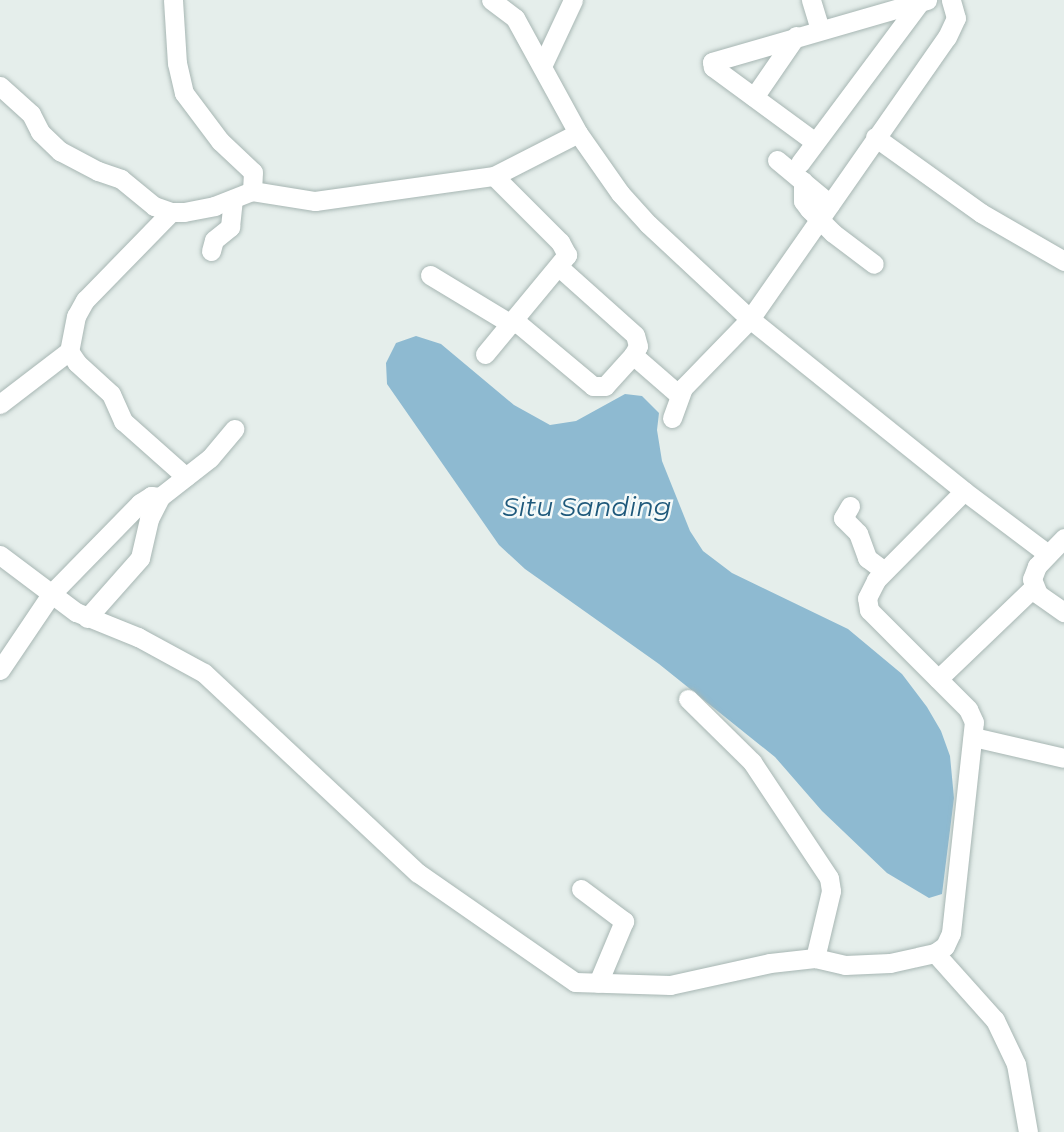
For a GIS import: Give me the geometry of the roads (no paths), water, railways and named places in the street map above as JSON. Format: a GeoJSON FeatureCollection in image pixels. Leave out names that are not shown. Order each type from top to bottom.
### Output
{"type":"FeatureCollection","features":[{"type":"Feature","properties":{"kind":"street"},"geometry":{"type":"LineString","coordinates":[[173,0],[177,64],[184,93],[220,141],[253,172],[251,191]]}},
{"type":"Feature","properties":{"kind":"street"},"geometry":{"type":"LineString","coordinates":[[491,0],[515,18],[543,64],[578,133],[620,193],[640,216],[750,319],[964,491],[1048,554]]}},
{"type":"Feature","properties":{"kind":"street"},"geometry":{"type":"LineString","coordinates":[[543,64],[573,0]]}},
{"type":"Feature","properties":{"kind":"street"},"geometry":{"type":"LineString","coordinates":[[811,0],[820,29]]}},
{"type":"Feature","properties":{"kind":"street"},"geometry":{"type":"LineString","coordinates":[[672,418],[679,395],[750,319],[953,26],[956,18],[951,0]]}},
{"type":"Feature","properties":{"kind":"street"},"geometry":{"type":"LineString","coordinates":[[815,142],[713,67],[712,62],[923,1]]}},
{"type":"Feature","properties":{"kind":"street"},"geometry":{"type":"LineString","coordinates":[[874,264],[825,211],[803,201],[801,172],[815,142],[923,1]]}},
{"type":"Feature","properties":{"kind":"street"},"geometry":{"type":"LineString","coordinates":[[754,97],[796,36]]}},
{"type":"Feature","properties":{"kind":"street"},"geometry":{"type":"LineString","coordinates":[[0,86],[31,114],[40,132],[60,151],[98,172],[121,179],[154,206],[172,212],[194,211],[251,191],[315,201],[494,176],[578,133]]}},
{"type":"Feature","properties":{"kind":"street"},"geometry":{"type":"LineString","coordinates":[[875,137],[981,213],[1064,261]]}},
{"type":"Feature","properties":{"kind":"street"},"geometry":{"type":"LineString","coordinates":[[777,160],[801,172]]}},
{"type":"Feature","properties":{"kind":"street"},"geometry":{"type":"LineString","coordinates":[[485,354],[567,255],[567,249],[494,176]]}},
{"type":"Feature","properties":{"kind":"street"},"geometry":{"type":"LineString","coordinates":[[211,251],[214,240],[230,227],[233,199]]}},
{"type":"Feature","properties":{"kind":"street"},"geometry":{"type":"LineString","coordinates":[[0,404],[69,351],[76,316],[85,300],[172,212]]}},
{"type":"Feature","properties":{"kind":"street"},"geometry":{"type":"LineString","coordinates":[[430,275],[513,322],[593,386],[605,386],[633,355],[638,345],[635,335],[559,267]]}},
{"type":"Feature","properties":{"kind":"street"},"geometry":{"type":"LineString","coordinates":[[69,351],[77,363],[111,394],[123,421],[186,477]]}},
{"type":"Feature","properties":{"kind":"street"},"geometry":{"type":"LineString","coordinates":[[633,355],[679,395]]}},
{"type":"Feature","properties":{"kind":"street"},"geometry":{"type":"LineString","coordinates":[[87,618],[140,558],[149,519],[160,497],[210,458],[234,429]]}},
{"type":"Feature","properties":{"kind":"street"},"geometry":{"type":"LineString","coordinates":[[0,555],[87,618],[138,637],[204,673],[418,873],[568,980],[598,984],[670,985],[758,965],[815,958],[845,965],[890,963],[935,953],[945,946],[951,933],[974,722],[968,709],[869,610],[868,592],[884,571],[964,491]]}},
{"type":"Feature","properties":{"kind":"street"},"geometry":{"type":"LineString","coordinates":[[0,670],[52,593],[140,503],[151,496],[160,497]]}},
{"type":"Feature","properties":{"kind":"street"},"geometry":{"type":"LineString","coordinates":[[850,506],[843,519],[858,533],[867,558],[884,571]]}},
{"type":"Feature","properties":{"kind":"street"},"geometry":{"type":"LineString","coordinates":[[938,679],[1033,588],[1033,573],[1064,538]]}},
{"type":"Feature","properties":{"kind":"street"},"geometry":{"type":"LineString","coordinates":[[1033,588],[1064,612]]}},
{"type":"Feature","properties":{"kind":"street"},"geometry":{"type":"LineString","coordinates":[[688,699],[733,740],[766,780],[829,878],[831,891],[815,958]]}},
{"type":"Feature","properties":{"kind":"street"},"geometry":{"type":"LineString","coordinates":[[973,737],[1064,758]]}},
{"type":"Feature","properties":{"kind":"street"},"geometry":{"type":"LineString","coordinates":[[581,889],[624,921],[598,984]]}},
{"type":"Feature","properties":{"kind":"street"},"geometry":{"type":"LineString","coordinates":[[935,953],[995,1020],[1016,1063],[1028,1132]]}},
{"type":"Feature","properties":{"kind":"water","name":"Situ Sanding"},"geometry":{"type":"Polygon","coordinates":[[[416,336],[441,344],[514,405],[550,425],[576,421],[625,394],[642,396],[659,413],[657,430],[662,461],[690,531],[703,551],[732,573],[848,629],[902,674],[927,707],[941,731],[950,756],[954,798],[942,894],[929,898],[887,873],[822,811],[775,757],[659,664],[525,569],[499,545],[387,384],[386,363],[396,343],[416,336]]]}}]}
